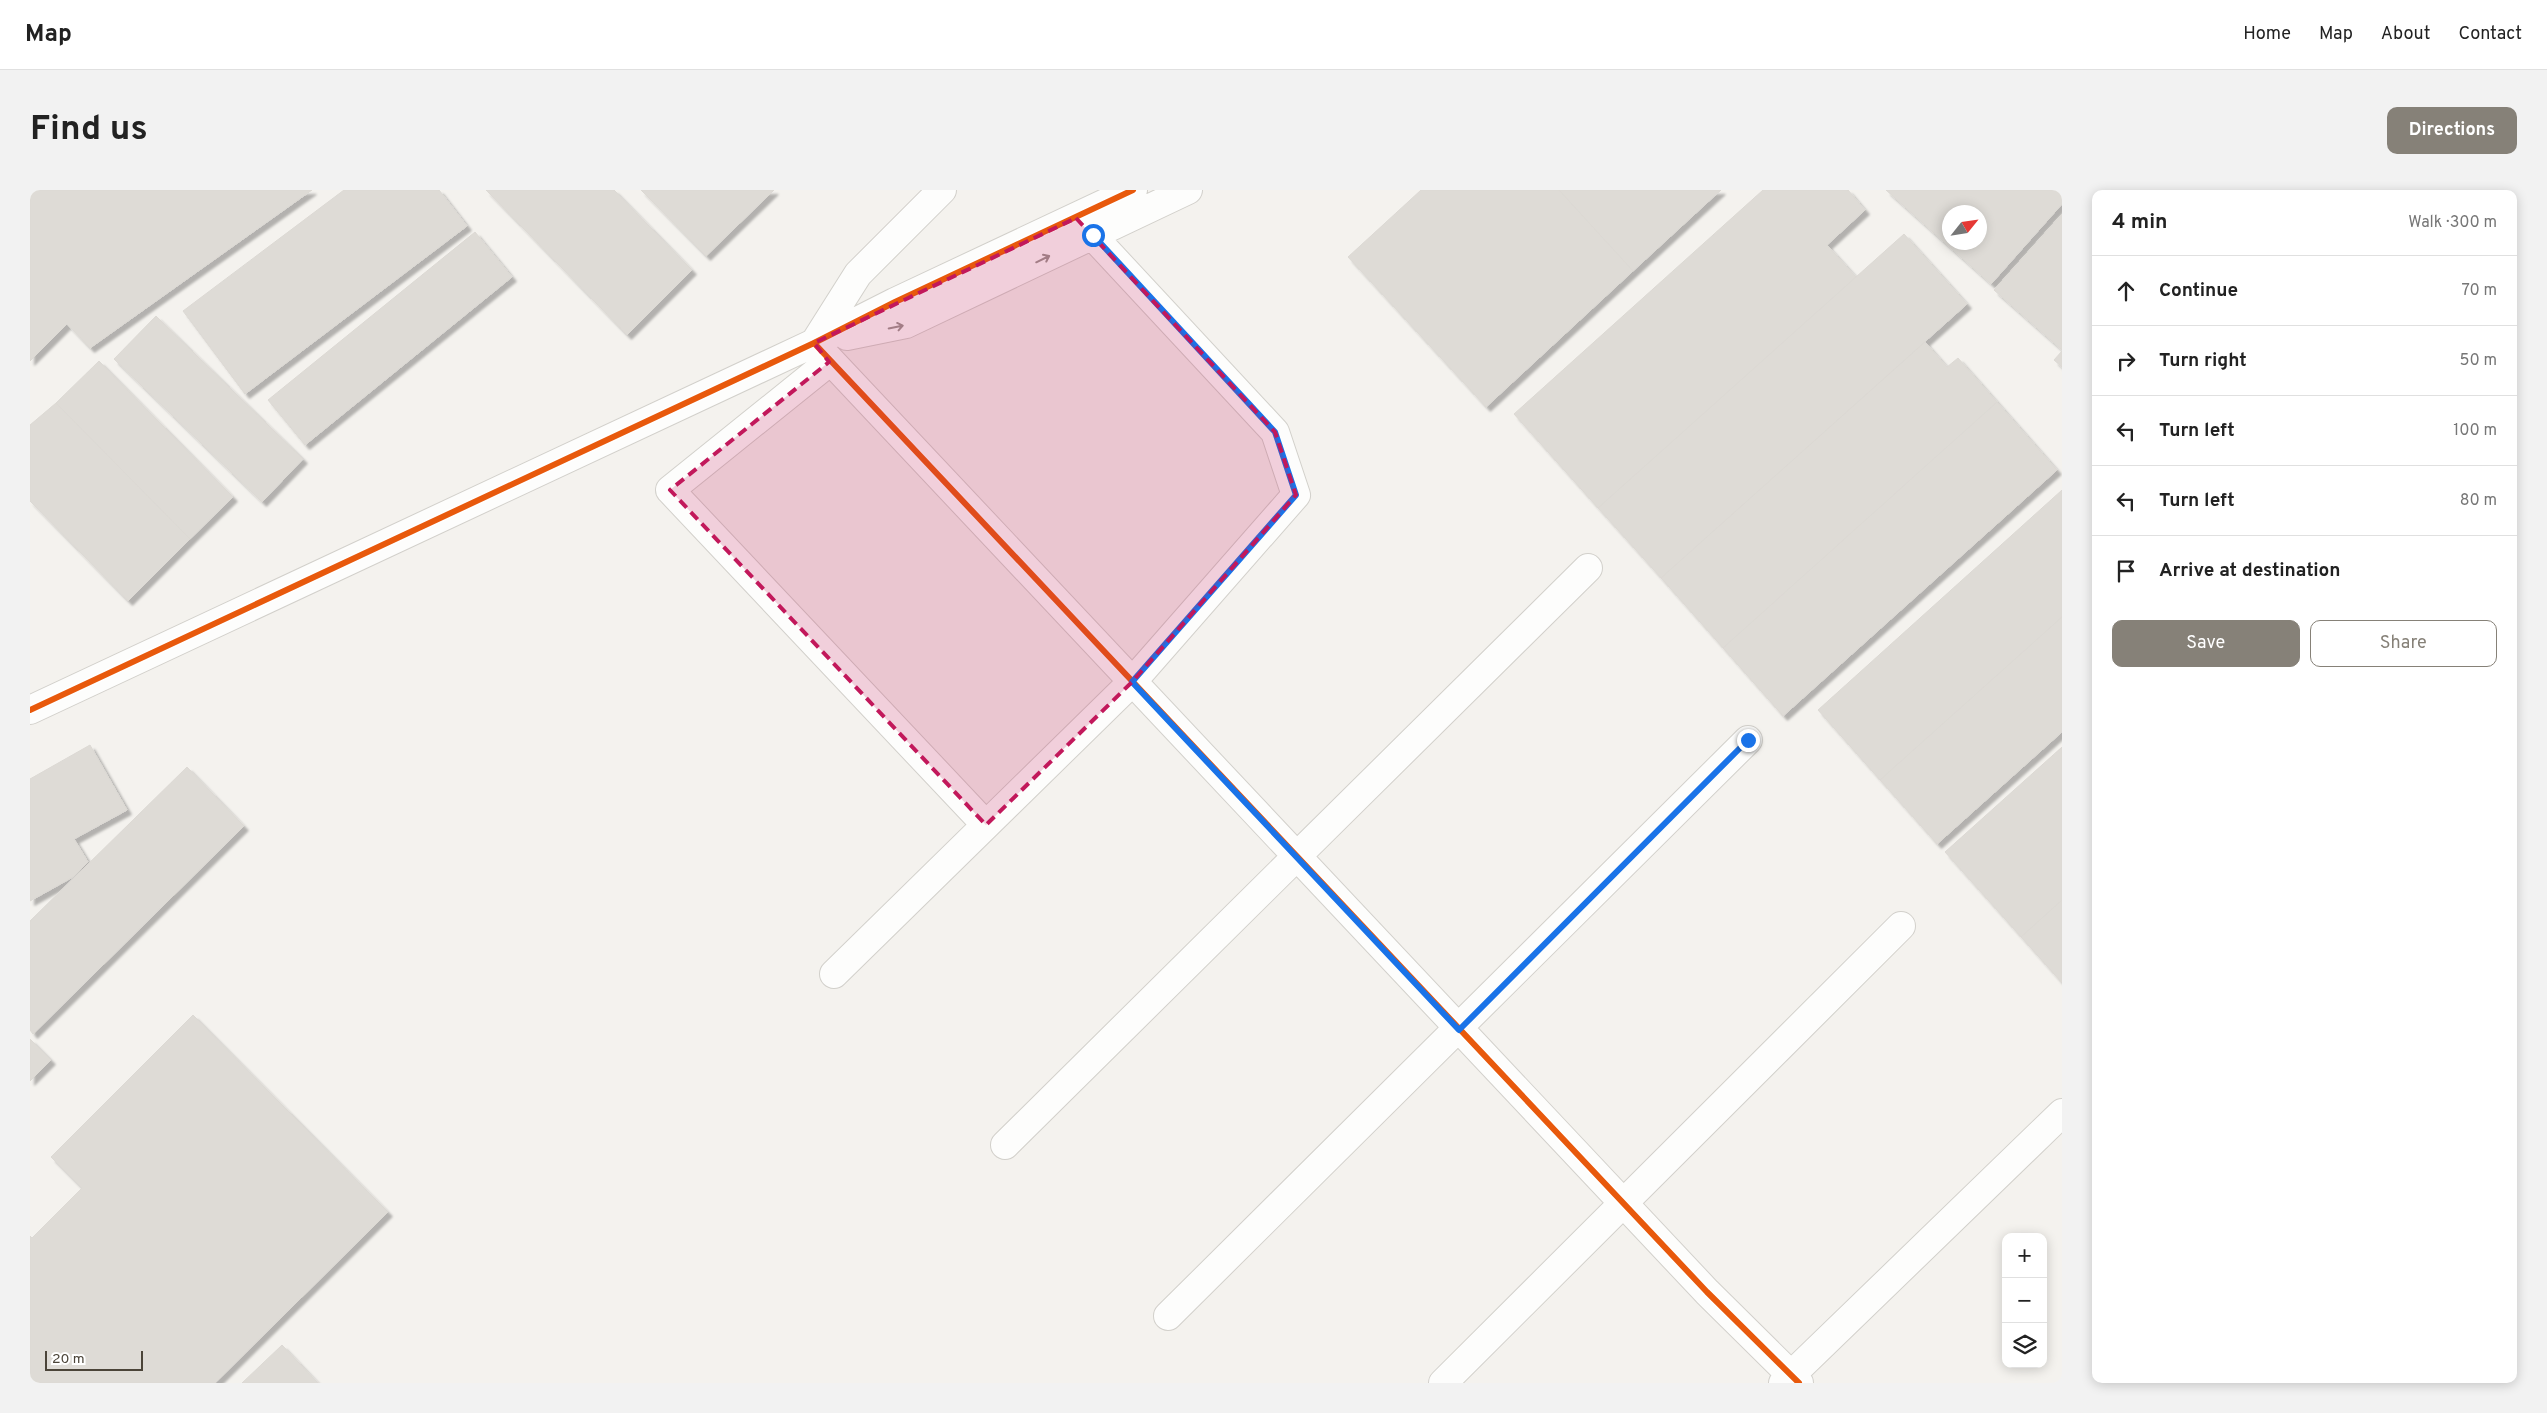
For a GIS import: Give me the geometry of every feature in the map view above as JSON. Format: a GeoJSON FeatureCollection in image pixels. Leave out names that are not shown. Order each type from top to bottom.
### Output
{"type":"FeatureCollection","features":[{"type":"Feature","properties":{"kind":"street"},"geometry":{"type":"LineString","coordinates":[[30,710],[821,352],[858,274],[942,190]]}},
{"type":"Feature","properties":{"kind":"street"},"geometry":{"type":"LineString","coordinates":[[1085,226],[1133,190]]}},
{"type":"Feature","properties":{"kind":"street"},"geometry":{"type":"LineString","coordinates":[[986,825],[670,490],[821,352],[895,302],[1085,226],[1188,190]]}},
{"type":"Feature","properties":{"kind":"street"},"geometry":{"type":"LineString","coordinates":[[834,974],[1132,682],[1296,495],[1275,432],[1085,226]]}},
{"type":"Feature","properties":{"kind":"street"},"geometry":{"type":"LineString","coordinates":[[821,352],[1791,1380],[2062,1113]]}},
{"type":"Feature","properties":{"kind":"street"},"geometry":{"type":"LineString","coordinates":[[1005,1145],[1298,858],[1588,568]]}},
{"type":"Feature","properties":{"kind":"street"},"geometry":{"type":"LineString","coordinates":[[1168,1316],[1459,1030],[1748,740]]}},
{"type":"Feature","properties":{"kind":"street"},"geometry":{"type":"LineString","coordinates":[[1443,1383],[1901,926]]}},
{"type":"Feature","properties":{"kind":"highlighted area"},"geometry":{"type":"Polygon","coordinates":[[[1076,218],[1275,432],[1296,495],[1132,682],[986,825],[670,490],[829,362],[814,343],[1076,218]]]}},
{"type":"Feature","properties":{"kind":"building"},"geometry":{"type":"Polygon","coordinates":[[[30,190],[312,190],[90,348],[67,324],[30,361],[30,190]]]}},
{"type":"Feature","properties":{"kind":"building"},"geometry":{"type":"Polygon","coordinates":[[[344,190],[439,190],[467,226],[245,394],[183,311],[344,190]]]}},
{"type":"Feature","properties":{"kind":"building"},"geometry":{"type":"Polygon","coordinates":[[[486,190],[614,190],[692,270],[627,335],[486,190]]]}},
{"type":"Feature","properties":{"kind":"building"},"geometry":{"type":"Polygon","coordinates":[[[641,190],[774,190],[706,256],[641,190]]]}},
{"type":"Feature","properties":{"kind":"building"},"geometry":{"type":"Polygon","coordinates":[[[1421,190],[1559,190],[1633,271],[1486,407],[1348,257],[1421,190]]]}},
{"type":"Feature","properties":{"kind":"building"},"geometry":{"type":"Polygon","coordinates":[[[1559,190],[1721,190],[1633,271],[1559,190]]]}},
{"type":"Feature","properties":{"kind":"building"},"geometry":{"type":"Polygon","coordinates":[[[1763,190],[1848,190],[1865,210],[1827,245],[1856,277],[1598,508],[1514,414],[1763,190]]]}},
{"type":"Feature","properties":{"kind":"building"},"geometry":{"type":"Polygon","coordinates":[[[1886,190],[2062,190],[2062,204],[1991,284],[1953,250],[1987,250],[1987,205],[1942,205],[1942,240],[1886,190]]]}},
{"type":"Feature","properties":{"kind":"building"},"geometry":{"type":"Polygon","coordinates":[[[2062,214],[2062,350],[1994,290],[2062,214]]]}},
{"type":"Feature","properties":{"kind":"building"},"geometry":{"type":"Polygon","coordinates":[[[475,232],[512,277],[305,445],[268,400],[475,232]]]}},
{"type":"Feature","properties":{"kind":"building"},"geometry":{"type":"Polygon","coordinates":[[[1904,234],[1967,304],[1661,578],[1598,508],[1904,234]]]}},
{"type":"Feature","properties":{"kind":"building"},"geometry":{"type":"Polygon","coordinates":[[[156,316],[303,459],[262,502],[114,359],[156,316]]]}},
{"type":"Feature","properties":{"kind":"building"},"geometry":{"type":"Polygon","coordinates":[[[1925,342],[1947,367],[1958,358],[1997,402],[1723,648],[1661,578],[1925,342]]]}},
{"type":"Feature","properties":{"kind":"building"},"geometry":{"type":"Polygon","coordinates":[[[2062,351],[2062,367],[2054,360],[2062,351]]]}},
{"type":"Feature","properties":{"kind":"building"},"geometry":{"type":"Polygon","coordinates":[[[99,361],[233,497],[190,539],[56,403],[99,361]]]}},
{"type":"Feature","properties":{"kind":"building"},"geometry":{"type":"Polygon","coordinates":[[[1997,402],[2057,470],[1783,716],[1723,648],[1997,402]]]}},
{"type":"Feature","properties":{"kind":"building"},"geometry":{"type":"Polygon","coordinates":[[[56,403],[190,539],[128,601],[30,501],[30,425],[56,403]]]}},
{"type":"Feature","properties":{"kind":"building"},"geometry":{"type":"Polygon","coordinates":[[[2062,490],[2062,617],[1880,780],[1818,710],[2062,490]]]}},
{"type":"Feature","properties":{"kind":"building"},"geometry":{"type":"Polygon","coordinates":[[[2062,617],[2062,732],[1937,844],[1880,780],[2062,617]]]}},
{"type":"Feature","properties":{"kind":"building"},"geometry":{"type":"Polygon","coordinates":[[[90,745],[127,810],[74,839],[88,862],[73,877],[30,901],[30,779],[90,745]]]}},
{"type":"Feature","properties":{"kind":"building"},"geometry":{"type":"Polygon","coordinates":[[[2062,747],[2062,900],[2021,937],[1945,852],[2062,747]]]}},
{"type":"Feature","properties":{"kind":"building"},"geometry":{"type":"Polygon","coordinates":[[[187,767],[244,826],[33,1034],[30,1030],[30,921],[187,767]]]}},
{"type":"Feature","properties":{"kind":"building"},"geometry":{"type":"Polygon","coordinates":[[[2062,900],[2062,983],[2021,937],[2062,900]]]}},
{"type":"Feature","properties":{"kind":"building"},"geometry":{"type":"Polygon","coordinates":[[[193,1015],[388,1212],[215,1383],[30,1383],[30,1236],[32,1238],[82,1188],[51,1157],[193,1015]]]}},
{"type":"Feature","properties":{"kind":"building"},"geometry":{"type":"Polygon","coordinates":[[[30,1039],[51,1060],[30,1081],[30,1039]]]}},
{"type":"Feature","properties":{"kind":"building"},"geometry":{"type":"Polygon","coordinates":[[[282,1345],[318,1383],[242,1383],[282,1345]]]}},
{"type":"Feature","properties":{"kind":"cycle path"},"geometry":{"type":"LineString","coordinates":[[30,710],[814,343],[895,302],[1133,190]]}},
{"type":"Feature","properties":{"kind":"cycle path"},"geometry":{"type":"LineString","coordinates":[[814,343],[1707,1292],[1799,1383]]}},
{"type":"Feature","properties":{"kind":"route"},"geometry":{"type":"LineString","coordinates":[[1093,235],[1275,432],[1296,495],[1132,682],[1459,1030],[1748,740]]}}]}
